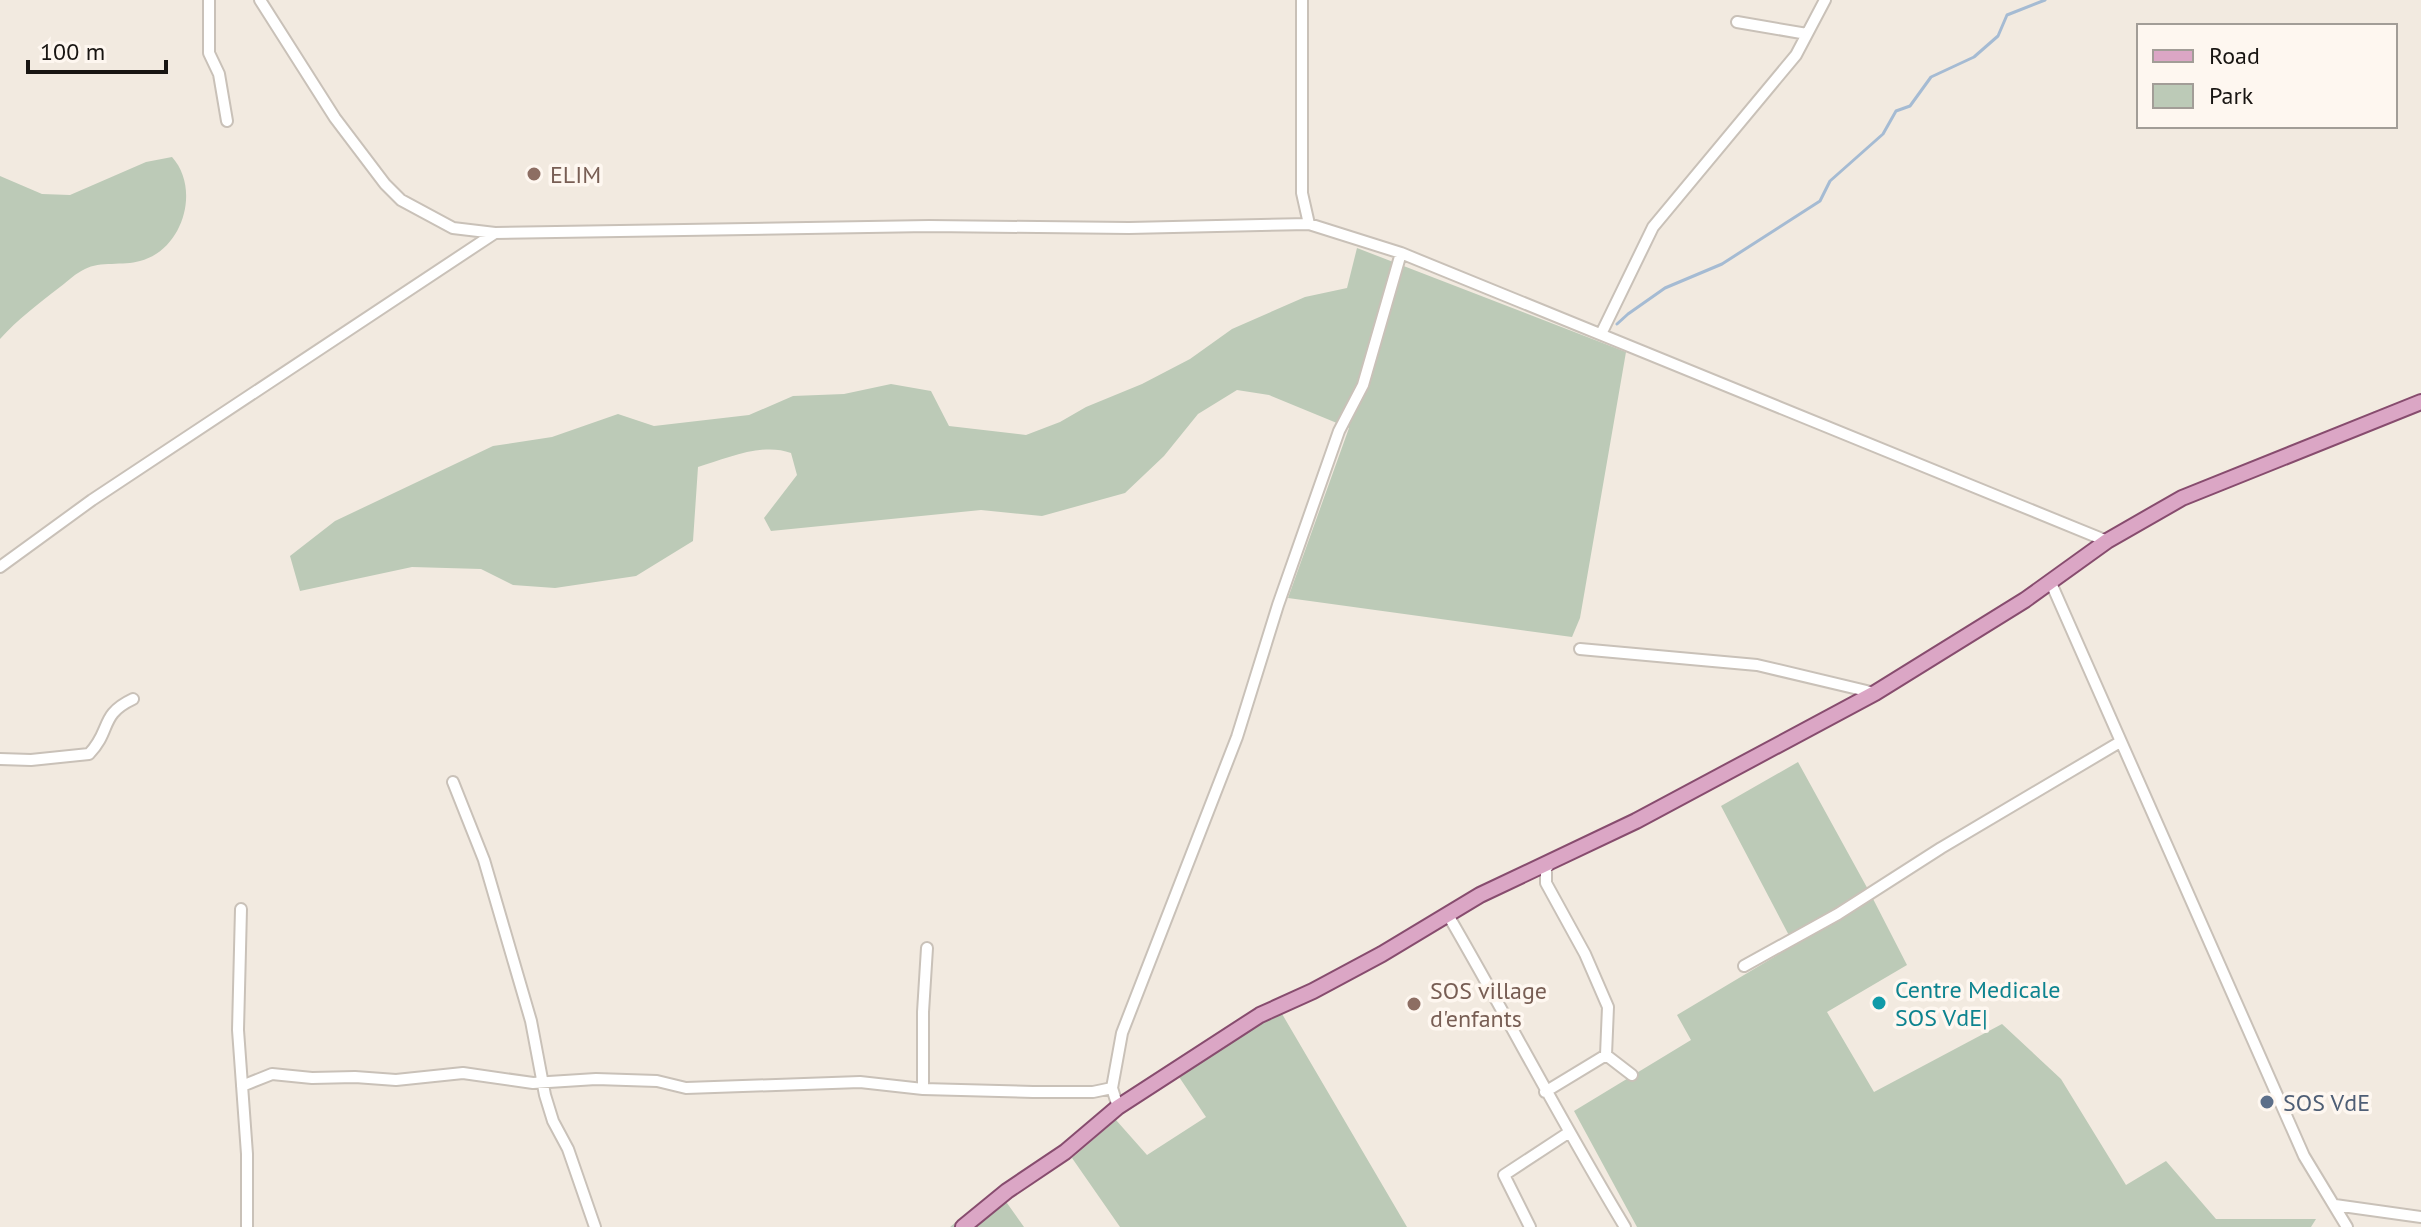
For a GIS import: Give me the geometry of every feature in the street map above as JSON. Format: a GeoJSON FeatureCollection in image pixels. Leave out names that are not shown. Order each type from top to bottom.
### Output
{"type":"FeatureCollection","features":[{"type":"Feature","properties":{"kind":"main road"},"geometry":{"type":"LineString","coordinates":[[963,1227],[1007,1191],[1065,1152],[1118,1107],[1260,1015],[1313,991],[1480,895],[1636,821],[1875,693],[2051,583],[2107,541],[2182,498],[2421,402]]}},
{"type":"Feature","properties":{"kind":"street"},"geometry":{"type":"LineString","coordinates":[[209,0],[209,53],[219,74],[227,121]]}},
{"type":"Feature","properties":{"kind":"street"},"geometry":{"type":"LineString","coordinates":[[260,0],[335,118],[385,184],[401,200],[453,228],[495,233],[1309,224],[1401,253],[2107,541]]}},
{"type":"Feature","properties":{"kind":"street"},"geometry":{"type":"LineString","coordinates":[[1302,0],[1302,193],[1309,224]]}},
{"type":"Feature","properties":{"kind":"street"},"geometry":{"type":"LineString","coordinates":[[1601,334],[1653,227],[1796,55],[1825,0]]}},
{"type":"Feature","properties":{"kind":"street"},"geometry":{"type":"LineString","coordinates":[[1737,22],[1807,34]]}},
{"type":"Feature","properties":{"kind":"street"},"geometry":{"type":"LineString","coordinates":[[0,567],[92,500],[495,233]]}},
{"type":"Feature","properties":{"kind":"street"},"geometry":{"type":"LineString","coordinates":[[1118,1107],[1112,1088],[1122,1033],[1237,737],[1278,605],[1339,431],[1363,385],[1401,253]]}},
{"type":"Feature","properties":{"kind":"street"},"geometry":{"type":"LineString","coordinates":[[2051,583],[2304,1156],[2347,1227]]}},
{"type":"Feature","properties":{"kind":"street"},"geometry":{"type":"LineString","coordinates":[[1580,649],[1757,665],[1875,693]]}},
{"type":"Feature","properties":{"kind":"street"},"geometry":{"type":"LineString","coordinates":[[0,759],[31,760],[89,754],[104,734],[111,712],[133,699]]}},
{"type":"Feature","properties":{"kind":"street"},"geometry":{"type":"LineString","coordinates":[[1744,966],[1838,914],[1941,848],[2120,742]]}},
{"type":"Feature","properties":{"kind":"street"},"geometry":{"type":"LineString","coordinates":[[453,782],[484,860],[531,1021],[553,1121],[568,1149],[595,1227]]}},
{"type":"Feature","properties":{"kind":"street"},"geometry":{"type":"LineString","coordinates":[[1552,860],[1546,869],[1546,883],[1585,954],[1608,1007],[1606,1055]]}},
{"type":"Feature","properties":{"kind":"street"},"geometry":{"type":"LineString","coordinates":[[241,909],[238,1030],[247,1154],[247,1227]]}},
{"type":"Feature","properties":{"kind":"street"},"geometry":{"type":"LineString","coordinates":[[1448,915],[1509,1020],[1568,1133],[1625,1227]]}},
{"type":"Feature","properties":{"kind":"street"},"geometry":{"type":"LineString","coordinates":[[923,1089],[927,948]]}},
{"type":"Feature","properties":{"kind":"street"},"geometry":{"type":"LineString","coordinates":[[1606,1055],[1632,1075]]}},
{"type":"Feature","properties":{"kind":"street"},"geometry":{"type":"LineString","coordinates":[[1545,1092],[1606,1055]]}},
{"type":"Feature","properties":{"kind":"street"},"geometry":{"type":"LineString","coordinates":[[242,1086],[272,1074],[396,1080],[463,1073],[533,1083],[571,1079],[657,1081],[686,1088],[860,1082],[923,1089],[1093,1092],[1112,1088]]}},
{"type":"Feature","properties":{"kind":"street"},"geometry":{"type":"LineString","coordinates":[[1530,1227],[1504,1175],[1568,1133]]}},
{"type":"Feature","properties":{"kind":"street"},"geometry":{"type":"LineString","coordinates":[[2335,1205],[2421,1217]]}},
{"type":"Feature","properties":{"kind":"green space"},"geometry":{"type":"Polygon","coordinates":[[[172,157],[181,170],[186,201],[177,232],[167,245],[155,255],[140,261],[98,265],[82,271],[28,312],[0,339],[0,176],[42,194],[70,195],[146,162],[172,157]]]}},
{"type":"Feature","properties":{"kind":"green space"},"geometry":{"type":"Polygon","coordinates":[[[1357,248],[1626,352],[1580,618],[1572,637],[1288,598],[1349,428],[1269,395],[1237,390],[1198,414],[1164,456],[1125,493],[1042,516],[981,510],[771,531],[764,518],[797,475],[791,453],[756,450],[698,467],[693,541],[636,576],[555,588],[513,585],[481,569],[412,567],[300,591],[290,556],[335,521],[493,446],[552,437],[618,414],[654,426],[749,415],[793,396],[844,394],[891,384],[931,391],[949,426],[1026,435],[1142,384],[1190,359],[1232,329],[1305,297],[1347,288],[1357,248]]]}},
{"type":"Feature","properties":{"kind":"green space"},"geometry":{"type":"Polygon","coordinates":[[[1798,762],[1907,965],[1827,1012],[1874,1092],[2002,1024],[2061,1079],[2126,1185],[2166,1161],[2216,1219],[2316,1219],[2311,1227],[1637,1227],[1574,1111],[1691,1040],[1677,1015],[1794,945],[1721,806],[1798,762]]]}},
{"type":"Feature","properties":{"kind":"green space"},"geometry":{"type":"Polygon","coordinates":[[[1278,1007],[1407,1227],[1120,1227],[1072,1158],[1116,1120],[1147,1155],[1206,1117],[1171,1065],[1278,1007]]]}},
{"type":"Feature","properties":{"kind":"green space"},"geometry":{"type":"Polygon","coordinates":[[[997,1189],[1024,1227],[950,1227],[997,1189]]]}},
{"type":"Feature","properties":{"kind":"waterway"},"geometry":{"type":"LineString","coordinates":[[1617,324],[1665,288],[1722,264],[1820,201],[1830,181],[1883,134],[1896,111],[1910,106],[1931,77],[1974,57],[1998,36],[2007,15],[2045,0]]}},
{"type":"Feature","properties":{"kind":"place","name":"ELIM"},"geometry":{"type":"Point","coordinates":[534,174]}},
{"type":"Feature","properties":{"kind":"place","name":"Centre Medicale SOS VdE|"},"geometry":{"type":"Point","coordinates":[1879,1003]}},
{"type":"Feature","properties":{"kind":"place","name":"SOS village d'enfants"},"geometry":{"type":"Point","coordinates":[1414,1004]}},
{"type":"Feature","properties":{"kind":"place","name":"SOS VdE"},"geometry":{"type":"Point","coordinates":[2267,1102]}}]}
